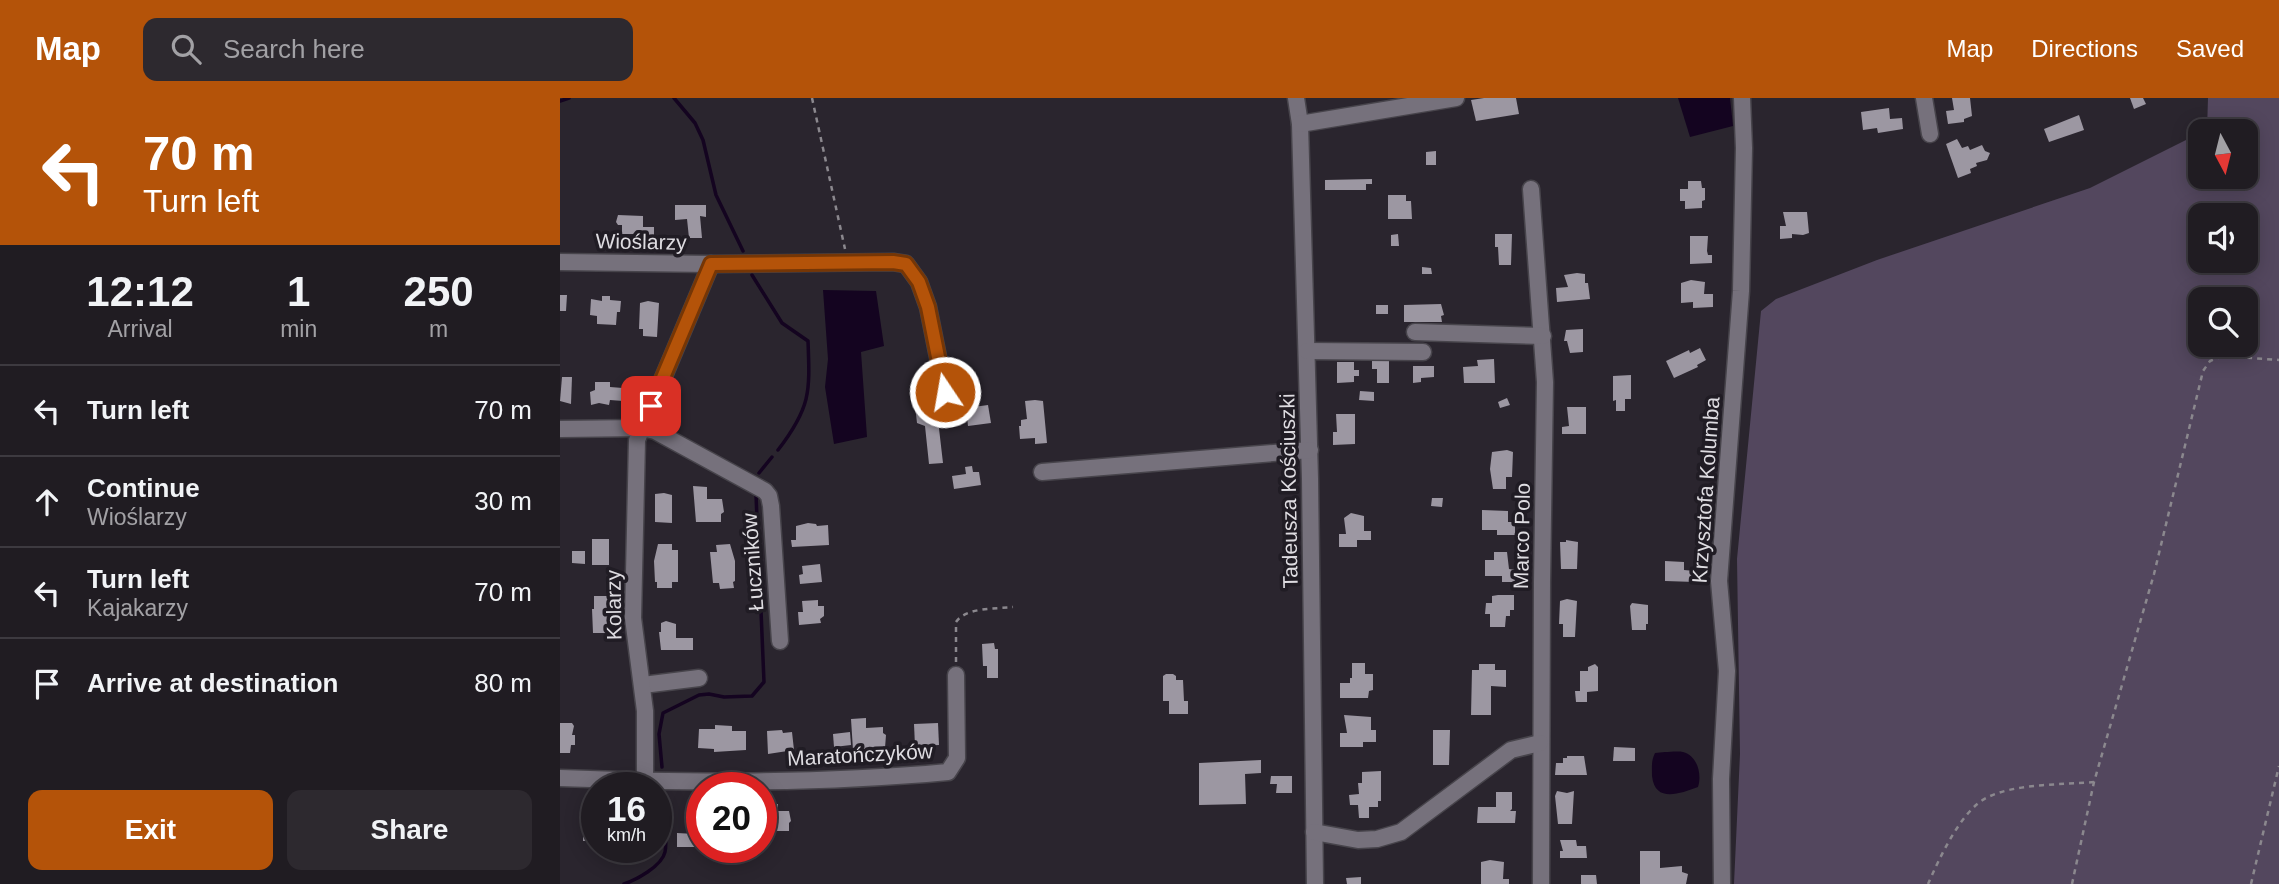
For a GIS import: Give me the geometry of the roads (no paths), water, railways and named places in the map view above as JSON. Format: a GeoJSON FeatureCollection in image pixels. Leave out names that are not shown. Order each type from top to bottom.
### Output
{"type":"FeatureCollection","features":[{"type":"Feature","properties":{"kind":"street","name":"Tadeusza Kościuszki"},"geometry":{"type":"LineString","coordinates":[[1296,98],[1300,124],[1310,450],[1315,884]]}},
{"type":"Feature","properties":{"kind":"street"},"geometry":{"type":"LineString","coordinates":[[1300,124],[1456,98]]}},
{"type":"Feature","properties":{"kind":"street","name":"Krzysztofa Kolumba"},"geometry":{"type":"LineString","coordinates":[[1722,884],[1721,779],[1727,671],[1719,581],[1741,291],[1744,148],[1742,98]]}},
{"type":"Feature","properties":{"kind":"street"},"geometry":{"type":"LineString","coordinates":[[1924,98],[1930,134]]}},
{"type":"Feature","properties":{"kind":"street","name":"Marco Polo"},"geometry":{"type":"LineString","coordinates":[[1531,190],[1545,383],[1540,743],[1541,884]]}},
{"type":"Feature","properties":{"kind":"street","name":"Wioślarzy"},"geometry":{"type":"LineString","coordinates":[[560,262],[906,264],[919,282],[928,307],[945,392]]}},
{"type":"Feature","properties":{"kind":"street","name":"Kolarzy"},"geometry":{"type":"LineString","coordinates":[[645,772],[643,685],[633,618],[637,440],[711,264]]}},
{"type":"Feature","properties":{"kind":"street"},"geometry":{"type":"LineString","coordinates":[[1415,332],[1543,336]]}},
{"type":"Feature","properties":{"kind":"street"},"geometry":{"type":"LineString","coordinates":[[1307,351],[1423,352]]}},
{"type":"Feature","properties":{"kind":"street","name":"Łuczników"},"geometry":{"type":"LineString","coordinates":[[560,429],[642,428],[654,431],[765,491],[769,496],[780,641]]}},
{"type":"Feature","properties":{"kind":"street"},"geometry":{"type":"LineString","coordinates":[[1042,472],[1310,450]]}},
{"type":"Feature","properties":{"kind":"street","name":"Maratończyków"},"geometry":{"type":"LineString","coordinates":[[672,781],[849,779],[948,772],[957,758],[956,676]]}},
{"type":"Feature","properties":{"kind":"street"},"geometry":{"type":"LineString","coordinates":[[643,685],[699,678]]}},
{"type":"Feature","properties":{"kind":"street"},"geometry":{"type":"LineString","coordinates":[[1314,832],[1358,839],[1401,832],[1511,751],[1540,743]]}},
{"type":"Feature","properties":{"kind":"street","name":"Maratończyków"},"geometry":{"type":"LineString","coordinates":[[560,778],[581,779]]}},
{"type":"Feature","properties":{"kind":"waterway"},"geometry":{"type":"LineString","coordinates":[[560,101],[569,98]]}},
{"type":"Feature","properties":{"kind":"waterway"},"geometry":{"type":"LineString","coordinates":[[674,98],[695,123],[703,140],[716,195],[743,251]]}},
{"type":"Feature","properties":{"kind":"waterway"},"geometry":{"type":"LineString","coordinates":[[752,275],[782,323],[808,341],[809,374],[803,410],[778,450]]}},
{"type":"Feature","properties":{"kind":"waterway"},"geometry":{"type":"LineString","coordinates":[[759,473],[772,457]]}},
{"type":"Feature","properties":{"kind":"waterway"},"geometry":{"type":"LineString","coordinates":[[756,494],[758,545]]}},
{"type":"Feature","properties":{"kind":"waterway"},"geometry":{"type":"LineString","coordinates":[[662,767],[659,734],[663,713],[699,695],[752,696],[764,682],[760,587]]}},
{"type":"Feature","properties":{"kind":"waterway"},"geometry":{"type":"LineString","coordinates":[[624,884],[648,872],[658,863]]}}]}
